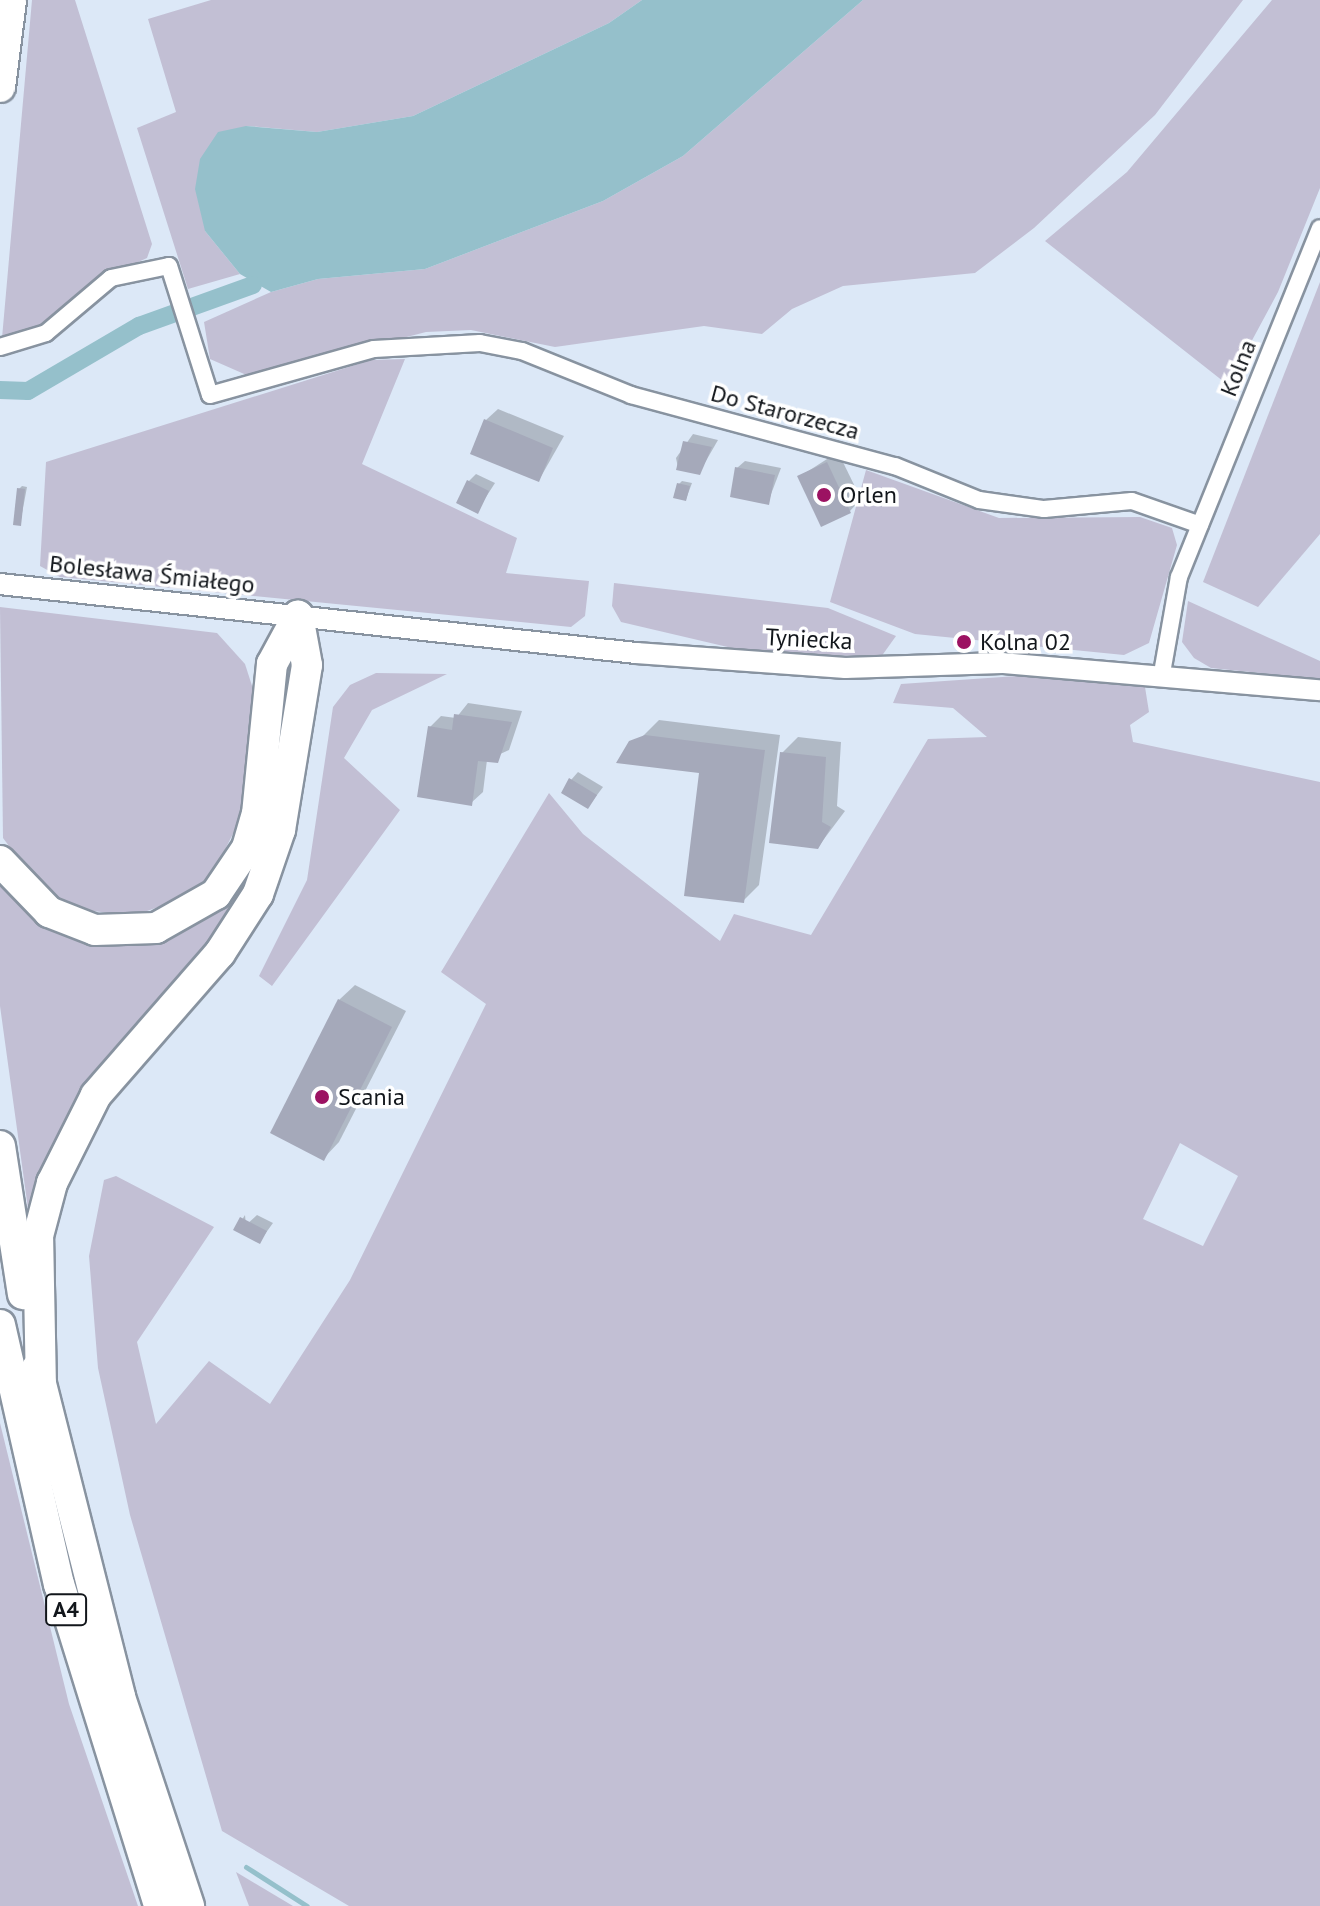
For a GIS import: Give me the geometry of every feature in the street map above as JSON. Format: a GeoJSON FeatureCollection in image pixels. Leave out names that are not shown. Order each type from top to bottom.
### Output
{"type":"FeatureCollection","features":[{"type":"Feature","properties":{"kind":"highway"},"geometry":{"type":"LineString","coordinates":[[0,87],[11,0]]}},
{"type":"Feature","properties":{"kind":"highway"},"geometry":{"type":"LineString","coordinates":[[0,861],[49,912],[95,930],[156,928],[216,894],[247,848],[257,814],[272,664],[298,616]]}},
{"type":"Feature","properties":{"kind":"highway"},"geometry":{"type":"LineString","coordinates":[[41,1389],[38,1236],[52,1183],[96,1095],[220,953],[258,894],[280,830],[307,665],[298,616]]}},
{"type":"Feature","properties":{"kind":"highway","name":"A4"},"geometry":{"type":"LineString","coordinates":[[0,1146],[41,1389],[115,1682],[189,1906]]}},
{"type":"Feature","properties":{"kind":"highway","name":"A4"},"geometry":{"type":"LineString","coordinates":[[0,1325],[3,1349],[93,1708],[159,1906]]}},
{"type":"Feature","properties":{"kind":"street","name":"Kolna"},"geometry":{"type":"LineString","coordinates":[[1200,525],[1320,228]]}},
{"type":"Feature","properties":{"kind":"street","name":"Do Starorzecza"},"geometry":{"type":"LineString","coordinates":[[0,347],[46,333],[132,268],[169,266],[210,395],[374,349],[480,343],[631,395],[895,466],[979,500],[1044,509],[1132,501],[1200,525]]}},
{"type":"Feature","properties":{"kind":"street"},"geometry":{"type":"LineString","coordinates":[[1162,673],[1174,596],[1200,525]]}},
{"type":"Feature","properties":{"kind":"street","name":"Bolesława Śmiałego"},"geometry":{"type":"LineString","coordinates":[[0,584],[298,616]]}},
{"type":"Feature","properties":{"kind":"street","name":"Tyniecka"},"geometry":{"type":"LineString","coordinates":[[298,616],[807,667],[1002,663],[1162,673],[1320,690]]}},
{"type":"Feature","properties":{"kind":"shaded area"},"geometry":{"type":"Polygon","coordinates":[[[32,0],[75,0],[152,244],[147,258],[88,285],[34,330],[2,338],[32,0]]]}},
{"type":"Feature","properties":{"kind":"shaded area"},"geometry":{"type":"Polygon","coordinates":[[[211,0],[642,0],[609,23],[413,116],[317,132],[247,126],[205,231],[240,274],[188,289],[137,128],[176,112],[148,19],[211,0]]]}},
{"type":"Feature","properties":{"kind":"shaded area"},"geometry":{"type":"Polygon","coordinates":[[[863,0],[1243,0],[1155,115],[1034,228],[975,273],[843,286],[792,309],[762,334],[704,326],[555,347],[471,330],[426,332],[251,377],[210,359],[204,322],[271,292],[318,279],[425,269],[603,201],[683,156],[863,0]]]}},
{"type":"Feature","properties":{"kind":"shaded area"},"geometry":{"type":"Polygon","coordinates":[[[1272,0],[1320,0],[1320,188],[1278,292],[1228,385],[1045,241],[1127,172],[1272,0]]]}},
{"type":"Feature","properties":{"kind":"shaded area"},"geometry":{"type":"Polygon","coordinates":[[[1320,282],[1320,534],[1258,607],[1203,582],[1320,282]]]}},
{"type":"Feature","properties":{"kind":"shaded area"},"geometry":{"type":"Polygon","coordinates":[[[405,359],[362,464],[517,538],[506,573],[589,581],[585,616],[571,627],[60,577],[40,566],[46,462],[371,360],[405,359]]]}},
{"type":"Feature","properties":{"kind":"shaded area"},"geometry":{"type":"Polygon","coordinates":[[[866,470],[999,518],[1140,517],[1172,528],[1177,545],[1149,643],[1124,655],[915,634],[830,602],[866,470]]]}},
{"type":"Feature","properties":{"kind":"shaded area"},"geometry":{"type":"Polygon","coordinates":[[[614,583],[828,608],[896,636],[881,657],[749,652],[621,622],[612,606],[614,583]]]}},
{"type":"Feature","properties":{"kind":"shaded area"},"geometry":{"type":"Polygon","coordinates":[[[1188,601],[1320,661],[1320,679],[1211,668],[1194,658],[1182,642],[1188,601]]]}},
{"type":"Feature","properties":{"kind":"shaded area"},"geometry":{"type":"Polygon","coordinates":[[[0,607],[217,633],[245,664],[254,692],[253,737],[239,822],[213,873],[189,896],[133,916],[77,909],[38,885],[3,838],[0,607]]]}},
{"type":"Feature","properties":{"kind":"shaded area"},"geometry":{"type":"Polygon","coordinates":[[[376,673],[447,674],[372,710],[344,758],[400,810],[272,986],[259,976],[307,880],[333,707],[350,685],[376,673]]]}},
{"type":"Feature","properties":{"kind":"shaded area"},"geometry":{"type":"Polygon","coordinates":[[[1017,676],[1145,687],[1149,712],[1130,725],[1133,742],[1320,782],[1320,1906],[349,1906],[222,1831],[130,1515],[98,1368],[89,1256],[104,1180],[116,1176],[214,1227],[137,1342],[156,1424],[209,1361],[270,1404],[350,1280],[486,1004],[441,972],[549,793],[583,834],[720,941],[734,914],[811,935],[928,739],[987,737],[953,708],[893,703],[901,684],[1017,676]],[[1180,1143],[1143,1219],[1203,1246],[1238,1176],[1180,1143]]]}},
{"type":"Feature","properties":{"kind":"shaded area"},"geometry":{"type":"Polygon","coordinates":[[[260,840],[249,886],[30,1223],[0,1006],[0,876],[139,937],[260,840]]]}},
{"type":"Feature","properties":{"kind":"shaded area"},"geometry":{"type":"Polygon","coordinates":[[[0,1423],[69,1704],[138,1906],[0,1906],[0,1423]]]}},
{"type":"Feature","properties":{"kind":"shaded area"},"geometry":{"type":"Polygon","coordinates":[[[236,1872],[293,1906],[249,1906],[236,1872]]]}},
{"type":"Feature","properties":{"kind":"water"},"geometry":{"type":"Polygon","coordinates":[[[642,0],[863,0],[683,156],[603,201],[425,269],[318,279],[271,292],[240,274],[205,231],[195,189],[200,159],[218,132],[246,126],[317,132],[413,116],[609,23],[642,0]]]}},
{"type":"Feature","properties":{"kind":"building"},"geometry":{"type":"Polygon","coordinates":[[[484,419],[553,448],[539,482],[470,454],[484,419]]]}},
{"type":"Feature","properties":{"kind":"building"},"geometry":{"type":"Polygon","coordinates":[[[683,441],[712,447],[700,475],[676,470],[683,441]]]}},
{"type":"Feature","properties":{"kind":"building","name":"Orlen"},"geometry":{"type":"Polygon","coordinates":[[[827,462],[851,513],[821,527],[797,476],[827,462]]]}},
{"type":"Feature","properties":{"kind":"building"},"geometry":{"type":"Polygon","coordinates":[[[735,467],[775,475],[769,505],[730,497],[735,467]]]}},
{"type":"Feature","properties":{"kind":"building"},"geometry":{"type":"Polygon","coordinates":[[[467,480],[489,491],[478,514],[456,503],[467,480]]]}},
{"type":"Feature","properties":{"kind":"building"},"geometry":{"type":"Polygon","coordinates":[[[677,483],[690,486],[686,501],[673,498],[677,483]]]}},
{"type":"Feature","properties":{"kind":"building"},"geometry":{"type":"Polygon","coordinates":[[[17,488],[25,489],[21,526],[13,525],[17,488]]]}},
{"type":"Feature","properties":{"kind":"building"},"geometry":{"type":"Polygon","coordinates":[[[454,714],[512,722],[498,763],[478,761],[472,806],[417,797],[428,726],[452,730],[454,714]]]}},
{"type":"Feature","properties":{"kind":"building"},"geometry":{"type":"Polygon","coordinates":[[[645,735],[765,750],[744,903],[684,896],[699,773],[616,763],[629,741],[645,735]]]}},
{"type":"Feature","properties":{"kind":"building"},"geometry":{"type":"Polygon","coordinates":[[[780,752],[826,757],[822,822],[831,827],[818,849],[769,843],[780,752]]]}},
{"type":"Feature","properties":{"kind":"building"},"geometry":{"type":"Polygon","coordinates":[[[569,778],[597,795],[588,809],[561,793],[569,778]]]}},
{"type":"Feature","properties":{"kind":"building","name":"Scania"},"geometry":{"type":"Polygon","coordinates":[[[338,999],[392,1027],[324,1161],[270,1133],[338,999]]]}},
{"type":"Feature","properties":{"kind":"building"},"geometry":{"type":"Polygon","coordinates":[[[240,1217],[267,1231],[260,1244],[233,1230],[240,1217]]]}},
{"type":"Feature","properties":{"kind":"waterway"},"geometry":{"type":"LineString","coordinates":[[0,390],[28,391],[139,326],[253,285]]}},
{"type":"Feature","properties":{"kind":"waterway"},"geometry":{"type":"LineString","coordinates":[[246,1867],[307,1906]]}},
{"type":"Feature","properties":{"kind":"place","name":"Orlen"},"geometry":{"type":"Point","coordinates":[824,495]}},
{"type":"Feature","properties":{"kind":"place","name":"Kolna 02"},"geometry":{"type":"Point","coordinates":[964,642]}},
{"type":"Feature","properties":{"kind":"place","name":"Scania"},"geometry":{"type":"Point","coordinates":[322,1097]}}]}
